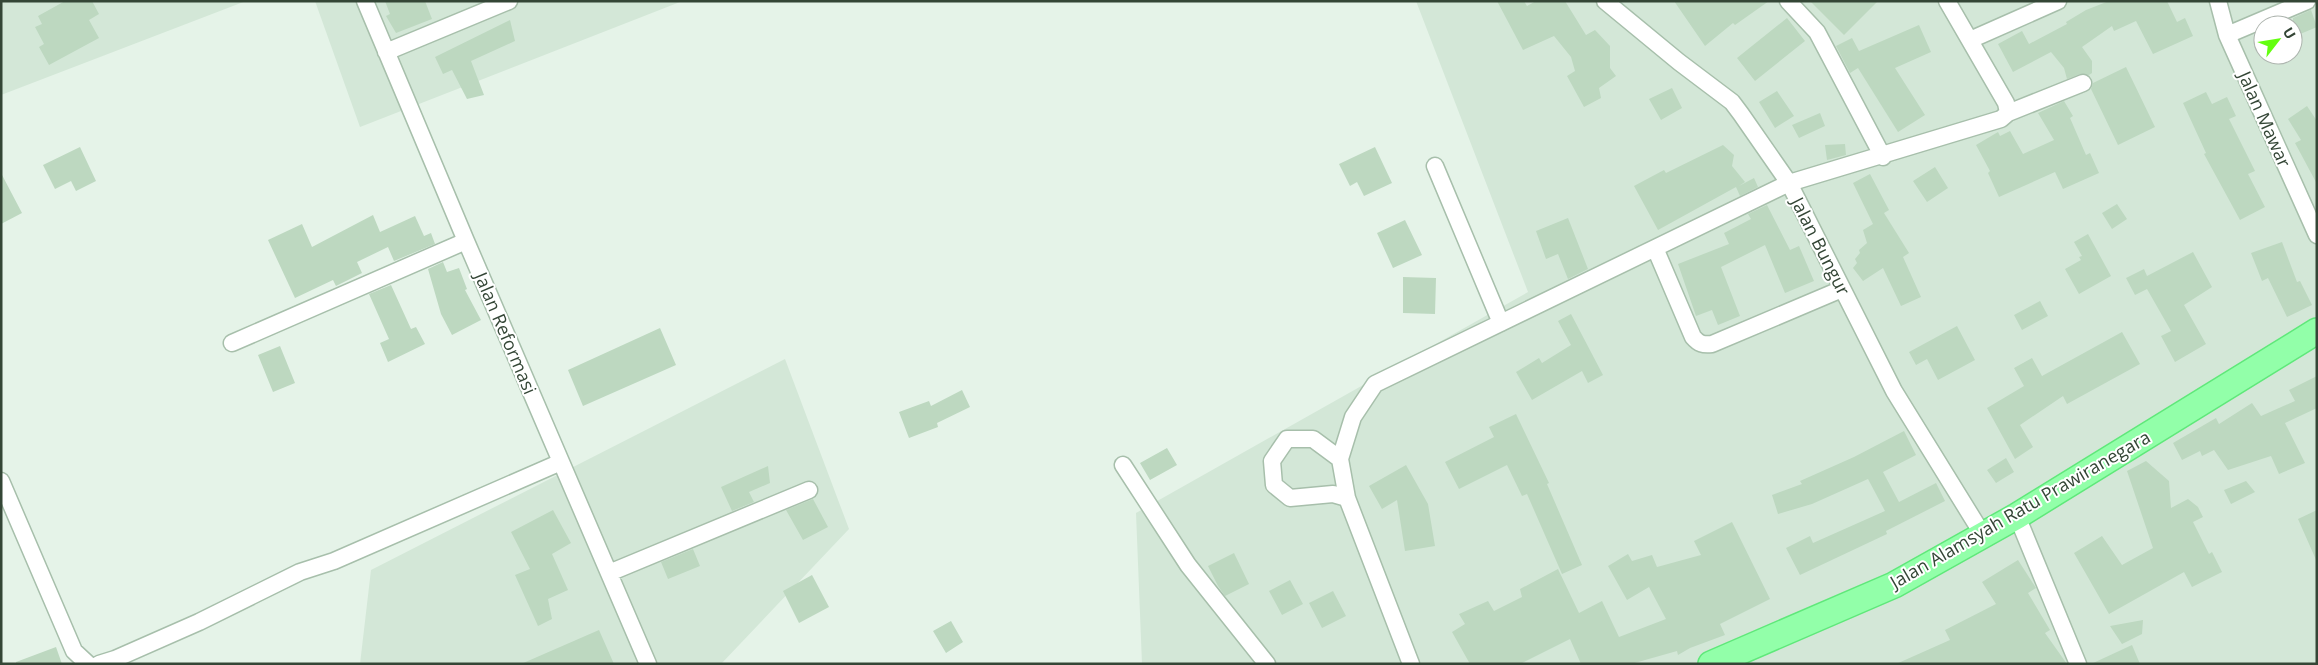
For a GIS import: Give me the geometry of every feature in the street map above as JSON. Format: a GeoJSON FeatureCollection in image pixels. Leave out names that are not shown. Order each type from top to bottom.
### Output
{"type":"FeatureCollection","features":[{"type":"Feature","properties":{"kind":"main road","name":"Jalan Alamsyah Ratu Prawiranegara"},"geometry":{"type":"LineString","coordinates":[[1727,660],[1894,585],[2017,516],[2317,331]]}},
{"type":"Feature","properties":{"kind":"street","name":"Jalan Reformasi"},"geometry":{"type":"LineString","coordinates":[[365,1],[648,664]]}},
{"type":"Feature","properties":{"kind":"street"},"geometry":{"type":"LineString","coordinates":[[386,52],[509,1]]}},
{"type":"Feature","properties":{"kind":"street","name":"Jalan Bungur"},"geometry":{"type":"LineString","coordinates":[[1605,1],[1679,62],[1732,102],[1789,183],[1894,390],[1983,535]]}},
{"type":"Feature","properties":{"kind":"street"},"geometry":{"type":"LineString","coordinates":[[1788,1],[1817,32],[1883,157]]}},
{"type":"Feature","properties":{"kind":"street"},"geometry":{"type":"LineString","coordinates":[[1947,1],[2006,103],[2008,113]]}},
{"type":"Feature","properties":{"kind":"street"},"geometry":{"type":"LineString","coordinates":[[1970,40],[2058,1]]}},
{"type":"Feature","properties":{"kind":"street","name":"Jalan Mawar"},"geometry":{"type":"LineString","coordinates":[[2218,1],[2227,35],[2317,235]]}},
{"type":"Feature","properties":{"kind":"street"},"geometry":{"type":"LineString","coordinates":[[2227,35],[2307,1]]}},
{"type":"Feature","properties":{"kind":"street"},"geometry":{"type":"LineString","coordinates":[[1410,664],[1347,498],[1340,458],[1353,417],[1376,384],[1789,183],[1883,157],[2002,119],[2008,113],[2083,83]]}},
{"type":"Feature","properties":{"kind":"street"},"geometry":{"type":"LineString","coordinates":[[1435,166],[1501,323]]}},
{"type":"Feature","properties":{"kind":"street"},"geometry":{"type":"LineString","coordinates":[[232,342],[466,241]]}},
{"type":"Feature","properties":{"kind":"street"},"geometry":{"type":"LineString","coordinates":[[1655,248],[1693,337],[1704,345],[1712,344],[1842,289]]}},
{"type":"Feature","properties":{"kind":"street"},"geometry":{"type":"LineString","coordinates":[[1340,458],[1313,439],[1288,439],[1272,460],[1274,485],[1290,498],[1334,494],[1347,498]]}},
{"type":"Feature","properties":{"kind":"street"},"geometry":{"type":"LineString","coordinates":[[99,664],[115,659],[199,622],[300,572],[334,561],[561,462]]}},
{"type":"Feature","properties":{"kind":"street"},"geometry":{"type":"LineString","coordinates":[[1123,465],[1188,565],[1267,664]]}},
{"type":"Feature","properties":{"kind":"street"},"geometry":{"type":"LineString","coordinates":[[1,481],[74,651],[88,664]]}},
{"type":"Feature","properties":{"kind":"street"},"geometry":{"type":"LineString","coordinates":[[609,574],[809,490]]}},
{"type":"Feature","properties":{"kind":"street"},"geometry":{"type":"LineString","coordinates":[[2017,516],[2078,664]]}},
{"type":"Feature","properties":{"kind":"shaded area"},"geometry":{"type":"Polygon","coordinates":[[[1,1],[246,1],[1,95],[1,1]]]}},
{"type":"Feature","properties":{"kind":"shaded area"},"geometry":{"type":"Polygon","coordinates":[[[315,1],[680,1],[680,2],[360,127],[315,1]]]}},
{"type":"Feature","properties":{"kind":"shaded area"},"geometry":{"type":"Polygon","coordinates":[[[1416,1],[2317,1],[2317,664],[1142,664],[1136,513],[1528,292],[1416,1]]]}},
{"type":"Feature","properties":{"kind":"shaded area"},"geometry":{"type":"Polygon","coordinates":[[[785,359],[849,529],[721,664],[360,664],[371,570],[785,359]]]}},
{"type":"Feature","properties":{"kind":"building"},"geometry":{"type":"Polygon","coordinates":[[[65,1],[92,1],[99,14],[89,20],[99,38],[49,65],[39,47],[44,44],[35,27],[42,24],[38,16],[65,1]]]}},
{"type":"Feature","properties":{"kind":"building"},"geometry":{"type":"Polygon","coordinates":[[[385,1],[425,1],[432,19],[396,33],[386,16],[390,14],[385,1]]]}},
{"type":"Feature","properties":{"kind":"building"},"geometry":{"type":"Polygon","coordinates":[[[1497,1],[1524,1],[1527,6],[1536,1],[1565,1],[1586,35],[1595,30],[1610,46],[1610,68],[1616,76],[1599,88],[1601,98],[1584,107],[1567,76],[1575,71],[1571,57],[1554,36],[1523,50],[1497,1]]]}},
{"type":"Feature","properties":{"kind":"building"},"geometry":{"type":"Polygon","coordinates":[[[1674,1],[1769,1],[1735,25],[1733,23],[1705,46],[1674,1]]]}},
{"type":"Feature","properties":{"kind":"building"},"geometry":{"type":"Polygon","coordinates":[[[1810,1],[1878,1],[1844,35],[1810,1]]]}},
{"type":"Feature","properties":{"kind":"building"},"geometry":{"type":"Polygon","coordinates":[[[2109,1],[2167,1],[2177,22],[2185,18],[2193,36],[2153,54],[2136,21],[2114,31],[2112,26],[2082,47],[2092,61],[2092,73],[2089,75],[2080,74],[2067,79],[2064,68],[2051,52],[2013,72],[1998,44],[2022,31],[2029,44],[2067,24],[2066,22],[2086,10],[2109,1]]]}},
{"type":"Feature","properties":{"kind":"building"},"geometry":{"type":"Polygon","coordinates":[[[2311,10],[2317,27],[2303,33],[2303,15],[2300,15],[2311,10]]]}},
{"type":"Feature","properties":{"kind":"building"},"geometry":{"type":"Polygon","coordinates":[[[1787,18],[1805,41],[1755,81],[1737,58],[1787,18]]]}},
{"type":"Feature","properties":{"kind":"building"},"geometry":{"type":"Polygon","coordinates":[[[510,20],[515,41],[471,61],[484,95],[467,99],[452,70],[443,74],[435,57],[510,20]]]}},
{"type":"Feature","properties":{"kind":"building"},"geometry":{"type":"Polygon","coordinates":[[[1919,25],[1931,52],[1895,68],[1925,115],[1898,132],[1858,68],[1850,73],[1836,46],[1852,38],[1859,51],[1919,25]]]}},
{"type":"Feature","properties":{"kind":"building"},"geometry":{"type":"Polygon","coordinates":[[[2126,67],[2155,127],[2118,145],[2091,89],[2093,83],[2126,67]]]}},
{"type":"Feature","properties":{"kind":"building"},"geometry":{"type":"Polygon","coordinates":[[[1672,88],[1682,108],[1661,120],[1649,99],[1672,88]]]}},
{"type":"Feature","properties":{"kind":"building"},"geometry":{"type":"Polygon","coordinates":[[[1777,91],[1794,116],[1775,128],[1759,102],[1777,91]]]}},
{"type":"Feature","properties":{"kind":"building"},"geometry":{"type":"Polygon","coordinates":[[[2206,92],[2212,104],[2227,97],[2236,116],[2229,119],[2255,171],[2248,174],[2265,207],[2240,220],[2204,154],[2206,153],[2183,103],[2206,92]]]}},
{"type":"Feature","properties":{"kind":"building"},"geometry":{"type":"Polygon","coordinates":[[[2064,101],[2073,116],[2070,118],[2086,155],[2090,153],[2099,173],[2063,189],[2055,172],[1999,197],[1988,173],[1990,171],[1976,145],[1998,132],[2000,136],[2010,131],[2023,154],[2054,140],[2038,113],[2064,101]]]}},
{"type":"Feature","properties":{"kind":"building"},"geometry":{"type":"Polygon","coordinates":[[[2307,106],[2317,121],[2317,184],[2295,143],[2301,140],[2288,119],[2307,106]]]}},
{"type":"Feature","properties":{"kind":"building"},"geometry":{"type":"Polygon","coordinates":[[[1820,113],[1825,126],[1799,138],[1792,125],[1820,113]]]}},
{"type":"Feature","properties":{"kind":"building"},"geometry":{"type":"Polygon","coordinates":[[[1845,144],[1846,155],[1827,160],[1825,145],[1845,144]]]}},
{"type":"Feature","properties":{"kind":"building"},"geometry":{"type":"Polygon","coordinates":[[[1723,145],[1734,155],[1732,166],[1745,182],[1739,186],[1754,178],[1758,187],[1740,196],[1736,187],[1658,230],[1634,186],[1664,170],[1666,173],[1723,145]]]}},
{"type":"Feature","properties":{"kind":"building"},"geometry":{"type":"Polygon","coordinates":[[[80,147],[96,181],[76,191],[71,181],[55,189],[43,165],[80,147]]]}},
{"type":"Feature","properties":{"kind":"building"},"geometry":{"type":"Polygon","coordinates":[[[1375,147],[1392,183],[1364,196],[1357,182],[1350,186],[1339,164],[1375,147]]]}},
{"type":"Feature","properties":{"kind":"building"},"geometry":{"type":"Polygon","coordinates":[[[1935,167],[1948,188],[1927,202],[1913,181],[1935,167]]]}},
{"type":"Feature","properties":{"kind":"building"},"geometry":{"type":"Polygon","coordinates":[[[1,173],[22,213],[1,224],[1,173]]]}},
{"type":"Feature","properties":{"kind":"building"},"geometry":{"type":"Polygon","coordinates":[[[1870,174],[1889,210],[1884,213],[1909,253],[1903,257],[1921,297],[1901,306],[1883,268],[1863,281],[1853,268],[1857,263],[1855,259],[1860,253],[1859,250],[1867,243],[1863,230],[1873,224],[1853,183],[1870,174]]]}},
{"type":"Feature","properties":{"kind":"building"},"geometry":{"type":"Polygon","coordinates":[[[2117,204],[2127,219],[2112,229],[2102,213],[2117,204]]]}},
{"type":"Feature","properties":{"kind":"building"},"geometry":{"type":"Polygon","coordinates":[[[1767,205],[1790,250],[1799,246],[1814,281],[1785,293],[1765,245],[1721,267],[1740,316],[1718,325],[1712,310],[1696,316],[1678,264],[1729,244],[1724,233],[1751,219],[1748,214],[1767,205]]]}},
{"type":"Feature","properties":{"kind":"building"},"geometry":{"type":"Polygon","coordinates":[[[373,215],[380,232],[415,216],[424,236],[431,233],[435,244],[394,261],[388,247],[357,262],[362,273],[336,286],[333,280],[295,298],[268,240],[302,224],[312,247],[373,215]]]}},
{"type":"Feature","properties":{"kind":"building"},"geometry":{"type":"Polygon","coordinates":[[[1568,218],[1588,269],[1568,279],[1558,254],[1546,259],[1536,231],[1568,218]]]}},
{"type":"Feature","properties":{"kind":"building"},"geometry":{"type":"Polygon","coordinates":[[[1405,220],[1422,255],[1393,268],[1377,233],[1405,220]]]}},
{"type":"Feature","properties":{"kind":"building"},"geometry":{"type":"Polygon","coordinates":[[[2088,234],[2111,276],[2079,294],[2065,269],[2081,260],[2079,257],[2082,256],[2074,242],[2088,234]]]}},
{"type":"Feature","properties":{"kind":"building"},"geometry":{"type":"Polygon","coordinates":[[[2282,242],[2297,282],[2300,281],[2312,305],[2287,317],[2268,278],[2262,281],[2251,253],[2282,242]]]}},
{"type":"Feature","properties":{"kind":"building"},"geometry":{"type":"Polygon","coordinates":[[[2193,252],[2212,287],[2184,305],[2206,344],[2175,362],[2161,336],[2171,331],[2147,289],[2135,295],[2126,278],[2144,269],[2147,276],[2193,252]]]}},
{"type":"Feature","properties":{"kind":"building"},"geometry":{"type":"Polygon","coordinates":[[[443,262],[447,272],[459,268],[467,289],[465,290],[481,320],[452,335],[441,314],[428,269],[443,262]]]}},
{"type":"Feature","properties":{"kind":"building"},"geometry":{"type":"Polygon","coordinates":[[[1403,277],[1436,278],[1435,314],[1403,313],[1403,277]]]}},
{"type":"Feature","properties":{"kind":"building"},"geometry":{"type":"Polygon","coordinates":[[[391,285],[411,329],[416,327],[425,344],[388,362],[380,343],[389,339],[369,294],[391,285]]]}},
{"type":"Feature","properties":{"kind":"building"},"geometry":{"type":"Polygon","coordinates":[[[2040,301],[2048,316],[2022,330],[2014,315],[2040,301]]]}},
{"type":"Feature","properties":{"kind":"building"},"geometry":{"type":"Polygon","coordinates":[[[1571,314],[1603,375],[1588,383],[1582,371],[1532,400],[1516,372],[1539,358],[1542,363],[1571,345],[1558,321],[1571,314]]]}},
{"type":"Feature","properties":{"kind":"building"},"geometry":{"type":"Polygon","coordinates":[[[1957,326],[1975,360],[1938,380],[1927,359],[1916,365],[1909,352],[1957,326]]]}},
{"type":"Feature","properties":{"kind":"building"},"geometry":{"type":"Polygon","coordinates":[[[660,328],[676,365],[583,406],[568,370],[660,328]]]}},
{"type":"Feature","properties":{"kind":"building"},"geometry":{"type":"Polygon","coordinates":[[[2122,332],[2140,364],[2067,404],[2063,396],[2020,425],[2033,447],[2015,459],[1987,408],[2024,386],[2014,368],[2032,358],[2042,376],[2122,332]]]}},
{"type":"Feature","properties":{"kind":"building"},"geometry":{"type":"Polygon","coordinates":[[[280,346],[295,383],[273,392],[258,355],[280,346]]]}},
{"type":"Feature","properties":{"kind":"building"},"geometry":{"type":"Polygon","coordinates":[[[2317,376],[2317,408],[2285,423],[2305,463],[2279,474],[2271,456],[2228,470],[2214,450],[2202,456],[2200,451],[2182,460],[2173,443],[2216,418],[2219,424],[2252,403],[2261,416],[2295,401],[2289,390],[2317,376]]]}},
{"type":"Feature","properties":{"kind":"building"},"geometry":{"type":"Polygon","coordinates":[[[962,390],[970,407],[937,423],[938,427],[909,438],[899,412],[929,401],[931,406],[962,390]]]}},
{"type":"Feature","properties":{"kind":"building"},"geometry":{"type":"Polygon","coordinates":[[[1516,414],[1549,483],[1547,484],[1582,565],[1562,574],[1527,494],[1522,496],[1507,465],[1459,489],[1445,462],[1494,437],[1489,427],[1516,414]]]}},
{"type":"Feature","properties":{"kind":"building"},"geometry":{"type":"Polygon","coordinates":[[[1904,431],[1916,455],[1883,472],[1899,502],[1936,483],[1945,501],[1886,531],[1887,534],[1800,575],[1786,548],[1810,536],[1813,543],[1885,511],[1868,479],[1812,504],[1778,514],[1772,495],[1802,484],[1800,481],[1854,457],[1904,431]]]}},
{"type":"Feature","properties":{"kind":"building"},"geometry":{"type":"Polygon","coordinates":[[[1167,448],[1177,465],[1150,480],[1140,463],[1167,448]]]}},
{"type":"Feature","properties":{"kind":"building"},"geometry":{"type":"Polygon","coordinates":[[[2006,458],[2014,472],[1996,483],[1987,470],[2006,458]]]}},
{"type":"Feature","properties":{"kind":"building"},"geometry":{"type":"Polygon","coordinates":[[[2146,461],[2169,481],[2171,508],[2188,499],[2198,507],[2203,517],[2193,522],[2209,554],[2212,552],[2222,572],[2192,587],[2184,572],[2109,614],[2074,553],[2102,536],[2122,565],[2153,548],[2127,471],[2146,461]]]}},
{"type":"Feature","properties":{"kind":"building"},"geometry":{"type":"Polygon","coordinates":[[[1406,465],[1428,504],[1435,546],[1405,551],[1397,500],[1382,509],[1369,486],[1406,465]]]}},
{"type":"Feature","properties":{"kind":"building"},"geometry":{"type":"Polygon","coordinates":[[[768,466],[770,483],[749,492],[754,502],[732,511],[721,487],[768,466]]]}},
{"type":"Feature","properties":{"kind":"building"},"geometry":{"type":"Polygon","coordinates":[[[2246,481],[2255,492],[2231,504],[2224,490],[2246,481]]]}},
{"type":"Feature","properties":{"kind":"building"},"geometry":{"type":"Polygon","coordinates":[[[813,499],[828,527],[803,540],[786,510],[813,499]]]}},
{"type":"Feature","properties":{"kind":"building"},"geometry":{"type":"Polygon","coordinates":[[[553,510],[571,543],[552,554],[568,590],[548,599],[552,619],[538,626],[515,575],[530,569],[511,532],[553,510]]]}},
{"type":"Feature","properties":{"kind":"building"},"geometry":{"type":"Polygon","coordinates":[[[2317,510],[2317,562],[2298,519],[2317,510]]]}},
{"type":"Feature","properties":{"kind":"building"},"geometry":{"type":"Polygon","coordinates":[[[1732,522],[1770,599],[1720,624],[1725,635],[1690,648],[1678,655],[1677,651],[1631,664],[1581,664],[1570,639],[1520,664],[1470,664],[1452,632],[1465,624],[1459,614],[1488,601],[1494,611],[1522,597],[1520,589],[1558,569],[1579,613],[1602,601],[1619,637],[1666,619],[1649,587],[1627,600],[1608,566],[1628,554],[1632,561],[1652,555],[1657,567],[1701,555],[1694,541],[1732,522]]]}},
{"type":"Feature","properties":{"kind":"building"},"geometry":{"type":"Polygon","coordinates":[[[693,549],[700,566],[668,579],[661,562],[693,549]]]}},
{"type":"Feature","properties":{"kind":"building"},"geometry":{"type":"Polygon","coordinates":[[[1234,553],[1249,584],[1225,596],[1208,566],[1234,553]]]}},
{"type":"Feature","properties":{"kind":"building"},"geometry":{"type":"Polygon","coordinates":[[[2018,560],[2036,588],[2028,593],[2050,630],[2045,633],[2067,664],[1896,664],[1950,640],[1945,630],[1996,604],[1982,582],[2018,560]]]}},
{"type":"Feature","properties":{"kind":"building"},"geometry":{"type":"Polygon","coordinates":[[[812,575],[829,607],[799,623],[783,591],[812,575]]]}},
{"type":"Feature","properties":{"kind":"building"},"geometry":{"type":"Polygon","coordinates":[[[1290,580],[1303,604],[1282,615],[1269,591],[1290,580]]]}},
{"type":"Feature","properties":{"kind":"building"},"geometry":{"type":"Polygon","coordinates":[[[1333,591],[1346,616],[1322,628],[1309,603],[1333,591]]]}},
{"type":"Feature","properties":{"kind":"building"},"geometry":{"type":"Polygon","coordinates":[[[2143,620],[2142,634],[2122,644],[2110,626],[2143,620]]]}},
{"type":"Feature","properties":{"kind":"building"},"geometry":{"type":"Polygon","coordinates":[[[951,621],[963,642],[946,653],[933,631],[951,621]]]}},
{"type":"Feature","properties":{"kind":"building"},"geometry":{"type":"Polygon","coordinates":[[[599,630],[614,664],[521,664],[599,630]]]}},
{"type":"Feature","properties":{"kind":"building"},"geometry":{"type":"Polygon","coordinates":[[[2132,645],[2140,664],[2091,664],[2132,645]]]}},
{"type":"Feature","properties":{"kind":"building"},"geometry":{"type":"Polygon","coordinates":[[[56,647],[62,664],[16,664],[16,662],[56,647]]]}}]}
